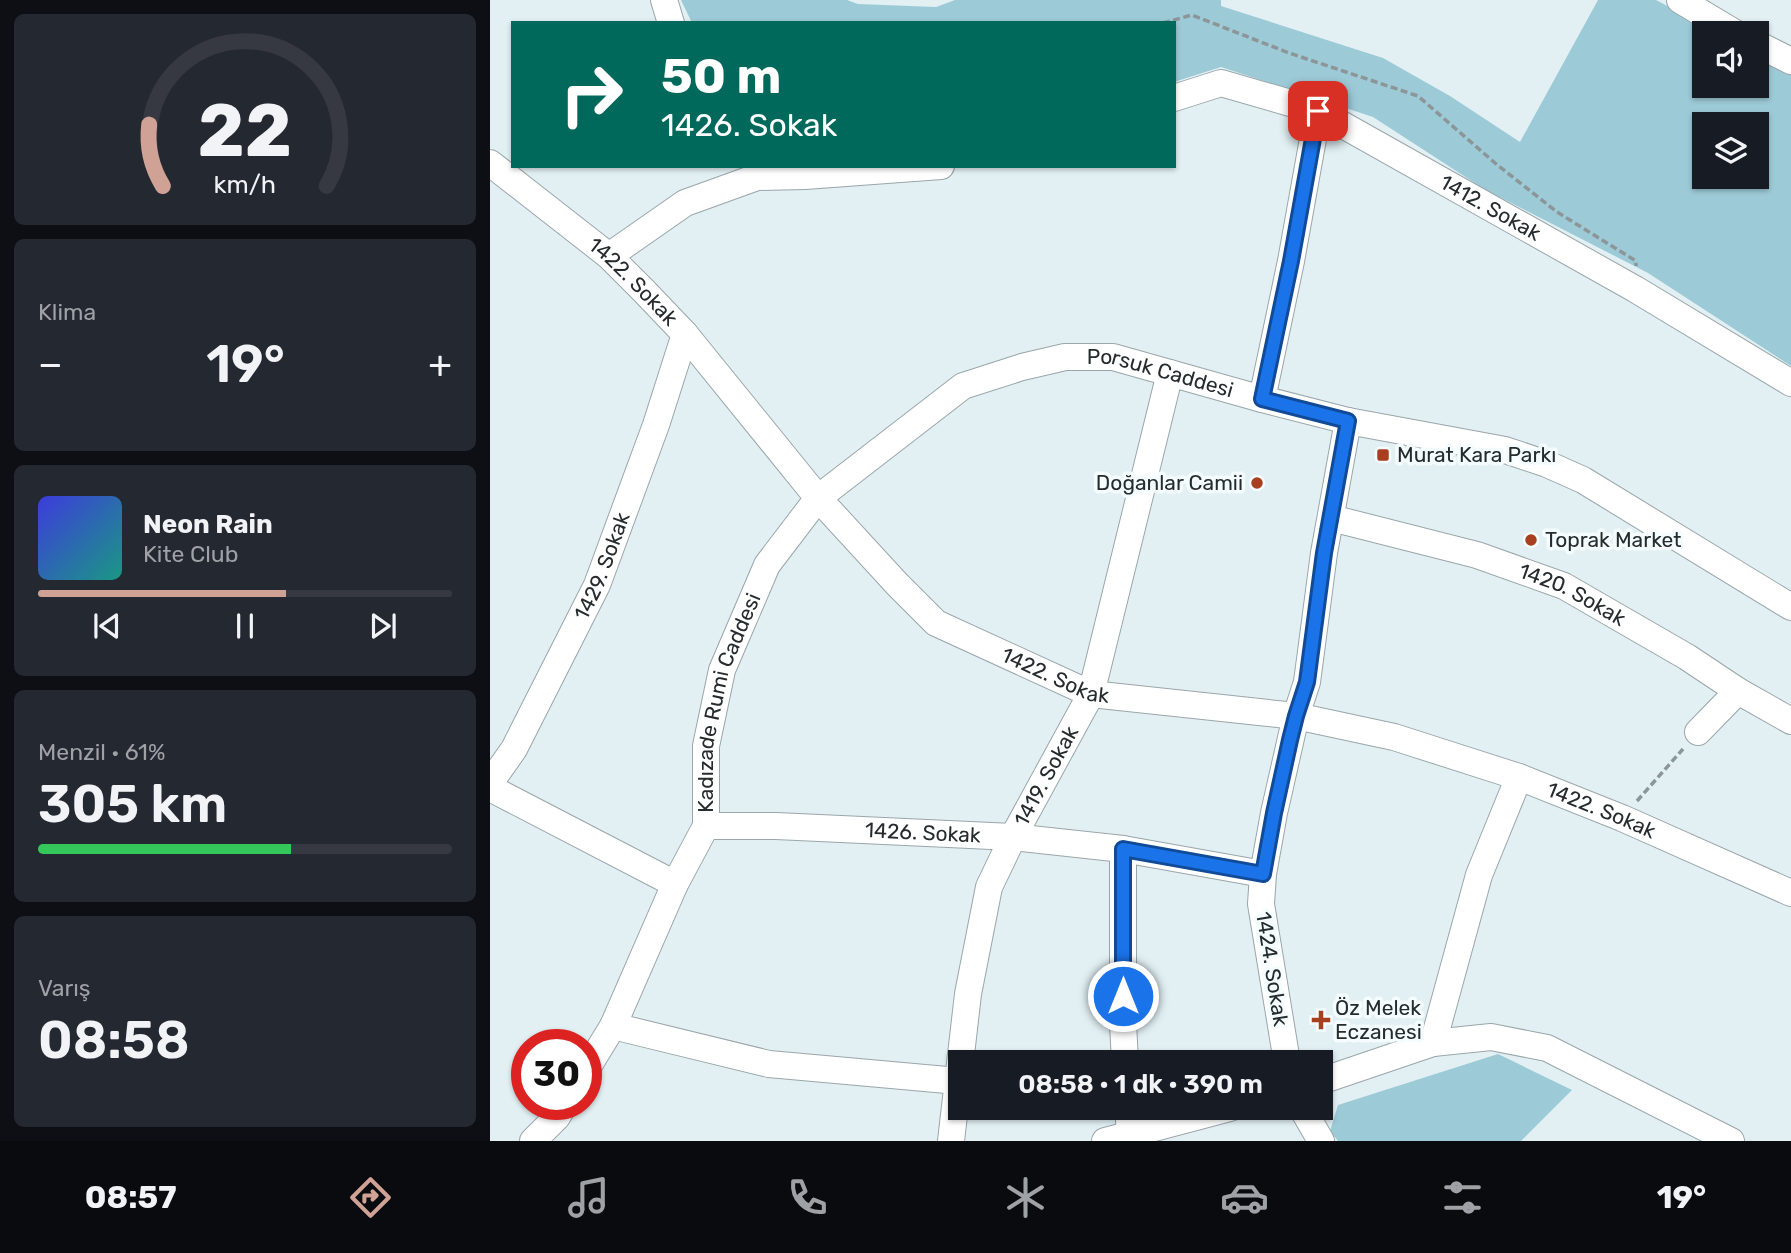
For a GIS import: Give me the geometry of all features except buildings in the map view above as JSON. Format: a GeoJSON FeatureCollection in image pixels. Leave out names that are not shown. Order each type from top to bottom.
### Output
{"type":"FeatureCollection","features":[{"type":"Feature","properties":{"kind":"street"},"geometry":{"type":"LineString","coordinates":[[664,0],[670,21]]}},
{"type":"Feature","properties":{"kind":"street"},"geometry":{"type":"LineString","coordinates":[[1680,0],[1715,21]]}},
{"type":"Feature","properties":{"kind":"street"},"geometry":{"type":"LineString","coordinates":[[1769,50],[1791,61]]}},
{"type":"Feature","properties":{"kind":"street","name":"1412. Sokak"},"geometry":{"type":"LineString","coordinates":[[1176,97],[1221,83],[1318,111],[1635,289],[1791,383]]}},
{"type":"Feature","properties":{"kind":"street"},"geometry":{"type":"LineString","coordinates":[[1262,399],[1291,261],[1318,111]]}},
{"type":"Feature","properties":{"kind":"street","name":"1422. Sokak"},"geometry":{"type":"LineString","coordinates":[[490,163],[609,256],[684,334],[818,498],[936,623],[1091,694],[1296,716],[1394,737],[1519,777],[1622,818],[1791,893]]}},
{"type":"Feature","properties":{"kind":"street"},"geometry":{"type":"LineString","coordinates":[[609,256],[685,204],[757,177],[914,168]]}},
{"type":"Feature","properties":{"kind":"street","name":"1429. Sokak"},"geometry":{"type":"LineString","coordinates":[[490,783],[514,749],[597,585],[656,425],[684,334]]}},
{"type":"Feature","properties":{"kind":"street","name":"Porsuk Caddesi"},"geometry":{"type":"LineString","coordinates":[[818,498],[963,386],[1022,367],[1065,357],[1113,357],[1348,421],[1505,450],[1547,464],[1583,480],[1791,607]]}},
{"type":"Feature","properties":{"kind":"street","name":"1419. Sokak"},"geometry":{"type":"LineString","coordinates":[[962,1050],[968,994],[989,887],[1013,837],[1091,694],[1170,373]]}},
{"type":"Feature","properties":{"kind":"street","name":"1424. Sokak"},"geometry":{"type":"LineString","coordinates":[[1285,1050],[1261,904],[1263,874],[1296,716],[1307,682],[1324,553],[1348,421]]}},
{"type":"Feature","properties":{"kind":"street","name":"Kadızade Rumi Caddesi"},"geometry":{"type":"LineString","coordinates":[[602,1044],[613,1026],[675,884],[706,825],[706,746],[722,670],[766,565],[818,498]]}},
{"type":"Feature","properties":{"kind":"street","name":"1420. Sokak"},"geometry":{"type":"LineString","coordinates":[[1331,518],[1477,555],[1564,586],[1791,721]]}},
{"type":"Feature","properties":{"kind":"street"},"geometry":{"type":"LineString","coordinates":[[1698,732],[1738,691]]}},
{"type":"Feature","properties":{"kind":"street"},"geometry":{"type":"LineString","coordinates":[[1433,1043],[1479,875],[1519,777]]}},
{"type":"Feature","properties":{"kind":"street"},"geometry":{"type":"LineString","coordinates":[[490,788],[675,884]]}},
{"type":"Feature","properties":{"kind":"street","name":"1426. Sokak"},"geometry":{"type":"LineString","coordinates":[[706,825],[1013,837],[1123,849],[1263,874]]}},
{"type":"Feature","properties":{"kind":"street"},"geometry":{"type":"LineString","coordinates":[[1123,849],[1124,1050]]}},
{"type":"Feature","properties":{"kind":"street"},"geometry":{"type":"LineString","coordinates":[[613,1026],[769,1064],[948,1080]]}},
{"type":"Feature","properties":{"kind":"street"},"geometry":{"type":"LineString","coordinates":[[1333,1078],[1433,1043],[1491,1037],[1547,1048],[1731,1141]]}},
{"type":"Feature","properties":{"kind":"street"},"geometry":{"type":"LineString","coordinates":[[533,1141],[554,1120]]}},
{"type":"Feature","properties":{"kind":"street","name":"1419. Sokak"},"geometry":{"type":"LineString","coordinates":[[951,1141],[953,1120]]}},
{"type":"Feature","properties":{"kind":"street"},"geometry":{"type":"LineString","coordinates":[[1121,1127],[1161,1120]]}},
{"type":"Feature","properties":{"kind":"street"},"geometry":{"type":"LineString","coordinates":[[1309,1120],[1321,1141]]}},
{"type":"Feature","properties":{"kind":"path"},"geometry":{"type":"LineString","coordinates":[[1170,21],[1192,15],[1289,53],[1418,96],[1495,163],[1557,212],[1636,261],[1635,289]]}},
{"type":"Feature","properties":{"kind":"path"},"geometry":{"type":"LineString","coordinates":[[1622,818],[1698,732]]}},
{"type":"Feature","properties":{"kind":"shaded area"},"geometry":{"type":"Polygon","coordinates":[[[681,0],[847,0],[858,4],[936,7],[955,0],[1221,0],[1221,6],[1383,58],[1450,96],[1520,142],[1598,0],[1656,0],[1696,21],[1692,21],[1692,98],[1769,98],[1769,59],[1791,71],[1791,366],[1648,273],[1484,189],[1373,117],[1221,67],[1176,81],[1176,21],[691,21],[681,0]]]}},
{"type":"Feature","properties":{"kind":"shaded area"},"geometry":{"type":"Polygon","coordinates":[[[1498,1054],[1572,1090],[1521,1141],[1338,1141],[1330,1131],[1338,1105],[1498,1054]]]}},
{"type":"Feature","properties":{"kind":"place","name":"Murat Kara Parkı"},"geometry":{"type":"Point","coordinates":[1383,455]}},
{"type":"Feature","properties":{"kind":"place","name":"Doğanlar Camii"},"geometry":{"type":"Point","coordinates":[1257,483]}},
{"type":"Feature","properties":{"kind":"place","name":"Toprak Market"},"geometry":{"type":"Point","coordinates":[1531,540]}},
{"type":"Feature","properties":{"kind":"place","name":"Öz Melek Eczanesi"},"geometry":{"type":"Point","coordinates":[1321,1020]}},
{"type":"Feature","properties":{"kind":"route"},"geometry":{"type":"LineString","coordinates":[[1123,996],[1123,849],[1263,874],[1290,740],[1307,682],[1324,553],[1348,421],[1262,399],[1291,261],[1318,111]]}}]}
